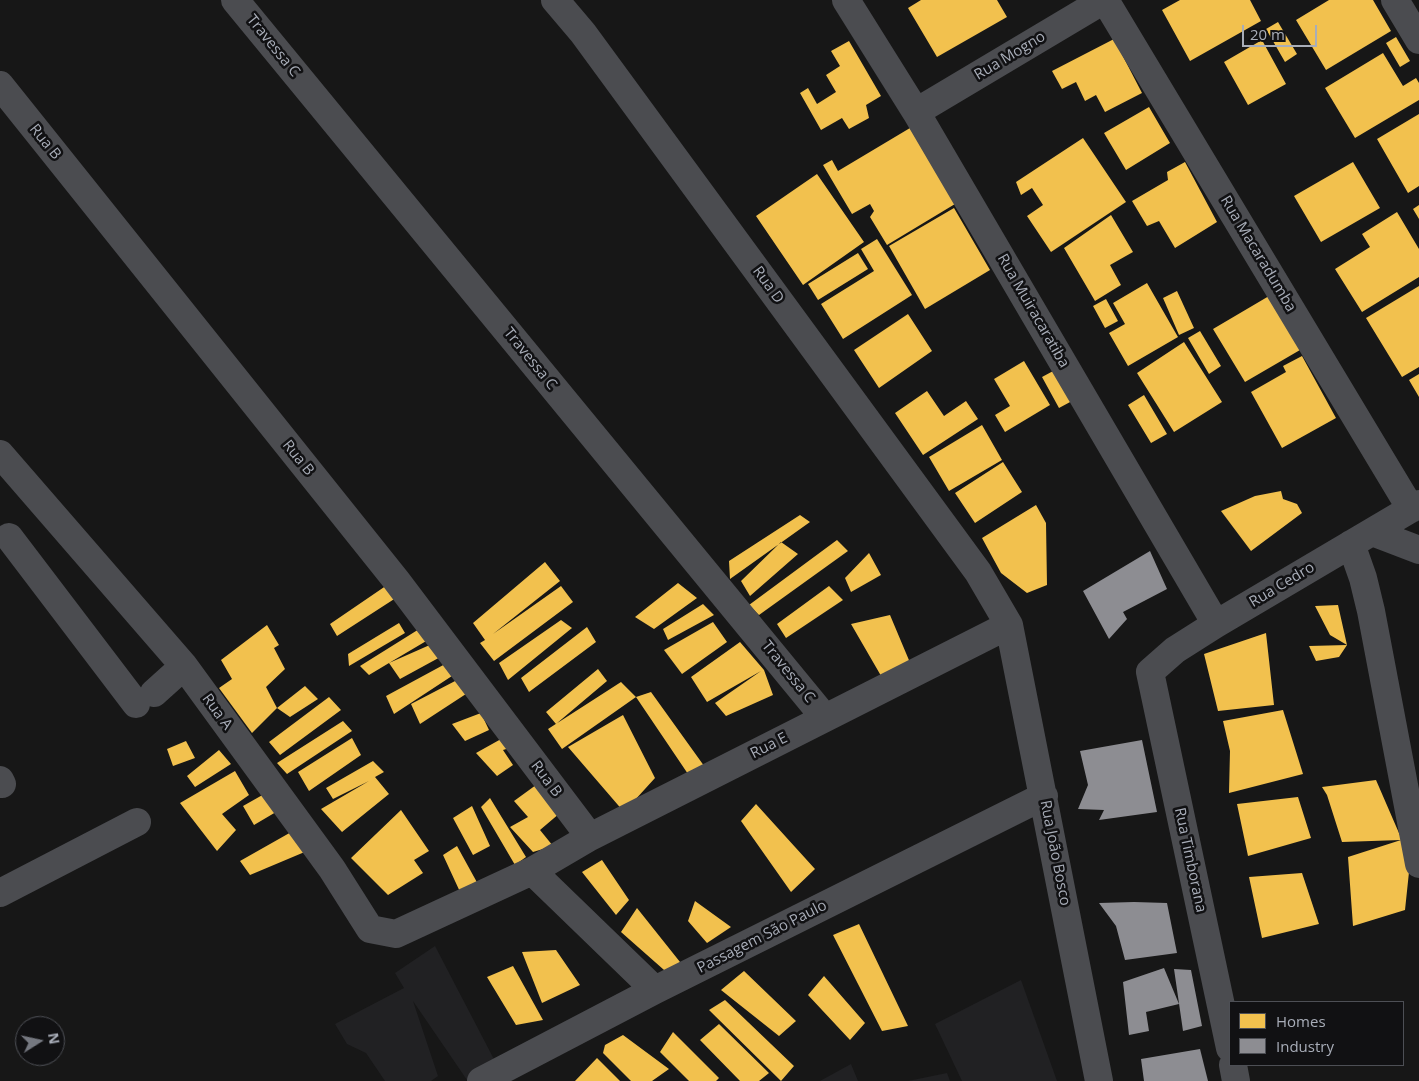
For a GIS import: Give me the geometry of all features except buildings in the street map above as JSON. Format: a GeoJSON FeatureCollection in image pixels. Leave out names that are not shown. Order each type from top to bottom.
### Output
{"type":"FeatureCollection","features":[{"type":"Feature","properties":{"kind":"street","name":"Travessa C"},"geometry":{"type":"LineString","coordinates":[[235,0],[826,718]]}},
{"type":"Feature","properties":{"kind":"street","name":"Rua D"},"geometry":{"type":"LineString","coordinates":[[555,0],[583,33],[978,572],[1009,625]]}},
{"type":"Feature","properties":{"kind":"street","name":"Rua Muiracaratiba"},"geometry":{"type":"LineString","coordinates":[[846,0],[916,112],[1216,624]]}},
{"type":"Feature","properties":{"kind":"street","name":"Rua Mogno"},"geometry":{"type":"LineString","coordinates":[[916,112],[1105,0]]}},
{"type":"Feature","properties":{"kind":"street","name":"Rua Macaradumba"},"geometry":{"type":"LineString","coordinates":[[1105,0],[1415,506]]}},
{"type":"Feature","properties":{"kind":"street"},"geometry":{"type":"LineString","coordinates":[[1395,0],[1419,40]]}},
{"type":"Feature","properties":{"kind":"street","name":"Rua B"},"geometry":{"type":"LineString","coordinates":[[0,85],[396,580],[590,837]]}},
{"type":"Feature","properties":{"kind":"street","name":"Rua A"},"geometry":{"type":"LineString","coordinates":[[0,454],[184,666],[332,869],[370,929],[396,934],[436,915]]}},
{"type":"Feature","properties":{"kind":"street","name":"Rua Cedro"},"geometry":{"type":"LineString","coordinates":[[1150,672],[1175,650],[1216,624],[1415,506]]}},
{"type":"Feature","properties":{"kind":"street"},"geometry":{"type":"LineString","coordinates":[[9,537],[145,698],[184,666]]}},
{"type":"Feature","properties":{"kind":"street"},"geometry":{"type":"LineString","coordinates":[[1419,550],[1361,538],[1371,611],[1419,864]]}},
{"type":"Feature","properties":{"kind":"street","name":"Rua E"},"geometry":{"type":"LineString","coordinates":[[436,915],[532,871],[590,837],[1009,625]]}},
{"type":"Feature","properties":{"kind":"street","name":"Rua João Bosco"},"geometry":{"type":"LineString","coordinates":[[1009,625],[1044,796],[1098,1081]]}},
{"type":"Feature","properties":{"kind":"street","name":"Rua Timborana"},"geometry":{"type":"LineString","coordinates":[[1150,672],[1229,1043]]}},
{"type":"Feature","properties":{"kind":"street","name":"Passagem São Paulo"},"geometry":{"type":"LineString","coordinates":[[481,1081],[654,990],[1044,796]]}},
{"type":"Feature","properties":{"kind":"street"},"geometry":{"type":"LineString","coordinates":[[0,893],[137,822]]}},
{"type":"Feature","properties":{"kind":"street"},"geometry":{"type":"LineString","coordinates":[[532,871],[654,990]]}},
{"type":"Feature","properties":{"kind":"street"},"geometry":{"type":"LineString","coordinates":[[1233,1066],[1236,1081]]}},
{"type":"Feature","properties":{"kind":"shaded area"},"geometry":{"type":"Polygon","coordinates":[[[435,946],[497,1065],[467,1080],[413,1001],[438,1076],[431,1081],[385,1081],[366,1053],[347,1044],[335,1024],[404,988],[395,973],[435,946]]]}},
{"type":"Feature","properties":{"kind":"shaded area"},"geometry":{"type":"Polygon","coordinates":[[[1021,980],[1057,1081],[962,1081],[935,1024],[1021,980]]]}},
{"type":"Feature","properties":{"kind":"shaded area"},"geometry":{"type":"Polygon","coordinates":[[[851,1064],[858,1081],[820,1081],[851,1064]]]}},
{"type":"Feature","properties":{"kind":"shaded area"},"geometry":{"type":"Polygon","coordinates":[[[947,1073],[950,1081],[908,1081],[947,1073]]]}}]}
